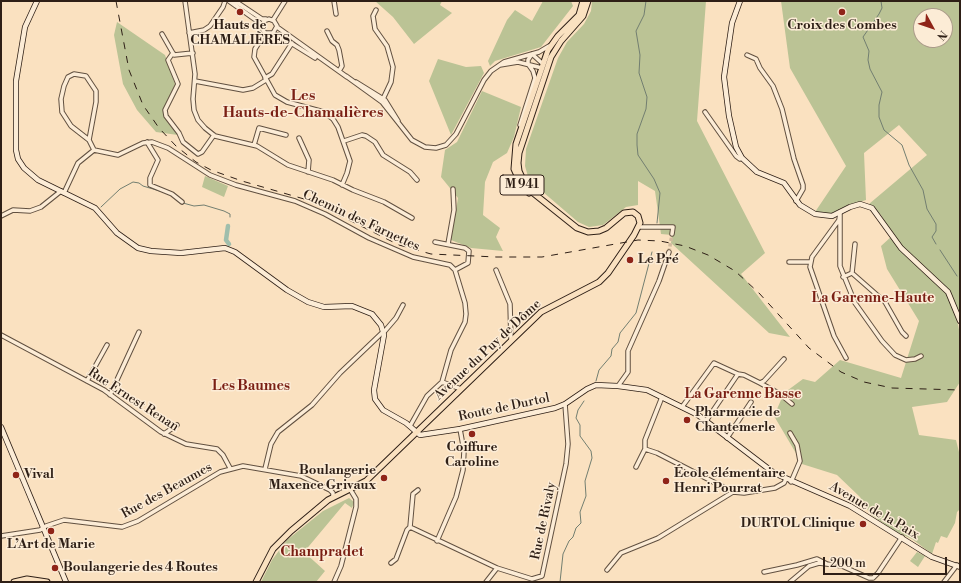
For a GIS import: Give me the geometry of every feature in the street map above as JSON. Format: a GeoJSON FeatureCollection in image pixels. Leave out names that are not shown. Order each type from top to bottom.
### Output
{"type":"FeatureCollection","features":[{"type":"Feature","properties":{"kind":"main road"},"geometry":{"type":"LineString","coordinates":[[37,1],[26,22],[19,59],[16,87],[16,150],[21,165],[29,174],[38,180],[95,208],[116,233],[142,250],[181,253],[216,247],[228,249],[299,297],[320,306],[352,306],[360,308],[375,317],[384,331],[374,390],[375,400],[383,410],[410,426],[417,433]]}},
{"type":"Feature","properties":{"kind":"main road","name":"M 941"},"geometry":{"type":"LineString","coordinates":[[583,1],[579,15],[554,41],[542,67],[516,144],[513,163],[520,182],[531,194],[570,228],[582,234],[594,235],[607,231],[628,213],[637,217],[638,227]]}},
{"type":"Feature","properties":{"kind":"main road","name":"M 941"},"geometry":{"type":"LineString","coordinates":[[588,1],[586,11],[582,18],[561,41],[551,57],[529,121],[518,162],[522,178],[532,192],[571,224],[584,231],[595,232],[606,228],[628,212],[633,212],[638,216],[640,223],[638,227]]}},
{"type":"Feature","properties":{"kind":"main road"},"geometry":{"type":"LineString","coordinates":[[740,1],[732,23],[724,77],[729,116],[736,147],[742,158],[758,172],[784,183],[796,201],[808,210],[822,216],[832,216],[860,204],[867,205],[875,211],[901,248],[948,292],[960,321]]}},
{"type":"Feature","properties":{"kind":"main road","name":"Avenue du Puy de Dôme"},"geometry":{"type":"LineString","coordinates":[[319,507],[358,486],[366,480],[417,433],[541,312],[599,282],[608,273],[638,227]]}},
{"type":"Feature","properties":{"kind":"main road","name":"Avenue de la Paix"},"geometry":{"type":"LineString","coordinates":[[591,386],[618,386],[647,390],[662,397],[706,421],[766,468],[791,482],[807,486],[850,506],[932,556],[958,566]]}},
{"type":"Feature","properties":{"kind":"main road","name":"Route de Durtol"},"geometry":{"type":"LineString","coordinates":[[417,433],[422,436],[555,408],[565,404],[591,386]]}},
{"type":"Feature","properties":{"kind":"main road"},"geometry":{"type":"LineString","coordinates":[[1,427],[66,582]]}},
{"type":"Feature","properties":{"kind":"main road","name":"Avenue du Puy de Dôme"},"geometry":{"type":"LineString","coordinates":[[256,582],[273,549],[291,531],[333,497],[351,490]]}},
{"type":"Feature","properties":{"kind":"main road"},"geometry":{"type":"LineString","coordinates":[[14,582],[26,580],[47,582]]}},
{"type":"Feature","properties":{"kind":"street"},"geometry":{"type":"LineString","coordinates":[[185,1],[193,54],[195,81],[193,99],[194,112],[202,125],[214,135],[254,145],[288,165],[333,180],[390,205],[412,218]]}},
{"type":"Feature","properties":{"kind":"street"},"geometry":{"type":"LineString","coordinates":[[190,33],[207,28],[225,1]]}},
{"type":"Feature","properties":{"kind":"street"},"geometry":{"type":"LineString","coordinates":[[273,20],[285,1]]}},
{"type":"Feature","properties":{"kind":"street"},"geometry":{"type":"LineString","coordinates":[[334,1],[336,14]]}},
{"type":"Feature","properties":{"kind":"street"},"geometry":{"type":"LineString","coordinates":[[223,6],[232,2]]}},
{"type":"Feature","properties":{"kind":"street"},"geometry":{"type":"LineString","coordinates":[[232,2],[262,19],[273,20]]}},
{"type":"Feature","properties":{"kind":"street"},"geometry":{"type":"LineString","coordinates":[[232,2],[260,23],[265,33]]}},
{"type":"Feature","properties":{"kind":"street"},"geometry":{"type":"LineString","coordinates":[[376,10],[372,16],[375,29],[387,46],[393,67],[391,82],[383,100]]}},
{"type":"Feature","properties":{"kind":"street"},"geometry":{"type":"LineString","coordinates":[[262,27],[262,23],[267,19]]}},
{"type":"Feature","properties":{"kind":"street"},"geometry":{"type":"LineString","coordinates":[[273,20],[277,28],[326,63],[363,85],[383,100],[396,116],[398,122],[408,137],[419,145],[434,148],[446,145],[459,129],[487,75],[504,62],[543,51],[554,41]]}},
{"type":"Feature","properties":{"kind":"street"},"geometry":{"type":"LineString","coordinates":[[271,34],[277,28]]}},
{"type":"Feature","properties":{"kind":"street"},"geometry":{"type":"LineString","coordinates":[[327,31],[332,41],[340,50],[342,66],[339,71]]}},
{"type":"Feature","properties":{"kind":"street"},"geometry":{"type":"LineString","coordinates":[[265,33],[278,35],[320,61],[326,63]]}},
{"type":"Feature","properties":{"kind":"street"},"geometry":{"type":"LineString","coordinates":[[265,33],[255,49],[255,61],[280,98],[319,110],[330,116],[338,127],[344,141],[350,163],[342,184]]}},
{"type":"Feature","properties":{"kind":"street"},"geometry":{"type":"LineString","coordinates":[[162,34],[176,56],[193,54]]}},
{"type":"Feature","properties":{"kind":"street"},"geometry":{"type":"LineString","coordinates":[[195,81],[243,90],[253,88],[272,74],[292,43]]}},
{"type":"Feature","properties":{"kind":"street"},"geometry":{"type":"LineString","coordinates":[[173,53],[168,60],[178,84],[165,110],[166,116],[179,133],[182,142],[198,154],[202,152],[214,135]]}},
{"type":"Feature","properties":{"kind":"street"},"geometry":{"type":"LineString","coordinates":[[532,54],[542,67]]}},
{"type":"Feature","properties":{"kind":"street"},"geometry":{"type":"LineString","coordinates":[[528,64],[532,54]]}},
{"type":"Feature","properties":{"kind":"street"},"geometry":{"type":"LineString","coordinates":[[747,55],[756,59],[772,86],[782,109],[794,159],[803,185],[803,189],[796,201]]}},
{"type":"Feature","properties":{"kind":"street"},"geometry":{"type":"LineString","coordinates":[[529,121],[542,67],[551,57]]}},
{"type":"Feature","properties":{"kind":"street"},"geometry":{"type":"LineString","coordinates":[[499,65],[514,62],[542,67]]}},
{"type":"Feature","properties":{"kind":"street"},"geometry":{"type":"LineString","coordinates":[[516,144],[521,120],[535,78],[533,71],[528,64]]}},
{"type":"Feature","properties":{"kind":"street"},"geometry":{"type":"LineString","coordinates":[[89,140],[96,102],[96,91],[86,76],[74,74],[68,77],[64,86],[61,99],[62,112],[71,126],[89,140],[94,150]]}},
{"type":"Feature","properties":{"kind":"street"},"geometry":{"type":"LineString","coordinates":[[705,112],[736,156],[740,159],[742,158]]}},
{"type":"Feature","properties":{"kind":"street"},"geometry":{"type":"LineString","coordinates":[[254,145],[259,128],[286,135]]}},
{"type":"Feature","properties":{"kind":"street"},"geometry":{"type":"LineString","coordinates":[[344,141],[362,135],[369,137],[377,144],[383,155],[409,171],[417,180]]}},
{"type":"Feature","properties":{"kind":"street"},"geometry":{"type":"LineString","coordinates":[[299,138],[309,160],[308,172]]}},
{"type":"Feature","properties":{"kind":"street"},"geometry":{"type":"LineString","coordinates":[[94,150],[118,155],[147,142],[158,160],[150,178],[150,185],[172,194],[182,202]]}},
{"type":"Feature","properties":{"kind":"street","name":"Chemin des Farnettes"},"geometry":{"type":"LineString","coordinates":[[147,142],[156,143],[168,148],[210,175],[236,185],[295,201],[325,214],[369,238],[413,258],[450,265],[455,270]]}},
{"type":"Feature","properties":{"kind":"street"},"geometry":{"type":"LineString","coordinates":[[1,216],[13,210],[30,211],[41,207],[62,192],[78,163],[94,150]]}},
{"type":"Feature","properties":{"kind":"street"},"geometry":{"type":"LineString","coordinates":[[448,244],[454,210],[453,189]]}},
{"type":"Feature","properties":{"kind":"street"},"geometry":{"type":"LineString","coordinates":[[840,212],[839,220],[810,262],[834,336],[846,358]]}},
{"type":"Feature","properties":{"kind":"street"},"geometry":{"type":"LineString","coordinates":[[840,212],[839,263],[843,277],[855,303],[878,335],[899,358],[906,360],[915,359],[921,356]]}},
{"type":"Feature","properties":{"kind":"street"},"geometry":{"type":"LineString","coordinates":[[638,227],[673,227],[672,234]]}},
{"type":"Feature","properties":{"kind":"street"},"geometry":{"type":"LineString","coordinates":[[410,426],[427,396],[442,382],[451,350],[465,322],[466,314],[455,270],[468,263],[469,253],[465,248],[435,242]]}},
{"type":"Feature","properties":{"kind":"street"},"geometry":{"type":"LineString","coordinates":[[852,273],[855,244]]}},
{"type":"Feature","properties":{"kind":"street"},"geometry":{"type":"LineString","coordinates":[[618,386],[628,372],[628,351],[659,281],[669,252]]}},
{"type":"Feature","properties":{"kind":"street"},"geometry":{"type":"LineString","coordinates":[[789,262],[810,262]]}},
{"type":"Feature","properties":{"kind":"street"},"geometry":{"type":"LineString","coordinates":[[496,270],[510,304],[511,340]]}},
{"type":"Feature","properties":{"kind":"street"},"geometry":{"type":"LineString","coordinates":[[843,277],[852,273]]}},
{"type":"Feature","properties":{"kind":"street"},"geometry":{"type":"LineString","coordinates":[[852,273],[885,302],[902,332],[906,336]]}},
{"type":"Feature","properties":{"kind":"street"},"geometry":{"type":"LineString","coordinates":[[265,469],[271,444],[278,432],[312,405],[340,374],[396,318],[403,305]]}},
{"type":"Feature","properties":{"kind":"street"},"geometry":{"type":"LineString","coordinates":[[110,395],[139,332]]}},
{"type":"Feature","properties":{"kind":"street","name":"Rue Ernest Renan"},"geometry":{"type":"LineString","coordinates":[[1,335],[87,381],[110,395],[164,434],[186,444],[217,449],[223,455],[230,468]]}},
{"type":"Feature","properties":{"kind":"street"},"geometry":{"type":"LineString","coordinates":[[87,381],[107,345]]}},
{"type":"Feature","properties":{"kind":"street"},"geometry":{"type":"LineString","coordinates":[[760,383],[764,381],[784,359]]}},
{"type":"Feature","properties":{"kind":"street"},"geometry":{"type":"LineString","coordinates":[[682,407],[714,363],[760,383],[780,394],[792,404]]}},
{"type":"Feature","properties":{"kind":"street"},"geometry":{"type":"LineString","coordinates":[[706,421],[738,374]]}},
{"type":"Feature","properties":{"kind":"street"},"geometry":{"type":"LineString","coordinates":[[442,382],[461,389]]}},
{"type":"Feature","properties":{"kind":"street"},"geometry":{"type":"LineString","coordinates":[[636,468],[645,449],[645,440],[662,397]]}},
{"type":"Feature","properties":{"kind":"street"},"geometry":{"type":"LineString","coordinates":[[727,438],[751,402]]}},
{"type":"Feature","properties":{"kind":"street","name":"Rue de Rivaly"},"geometry":{"type":"LineString","coordinates":[[497,568],[532,579],[542,576],[566,464],[568,444],[565,404]]}},
{"type":"Feature","properties":{"kind":"street"},"geometry":{"type":"LineString","coordinates":[[164,434],[177,425]]}},
{"type":"Feature","properties":{"kind":"street"},"geometry":{"type":"LineString","coordinates":[[437,541],[456,497],[463,470],[464,451],[460,429]]}},
{"type":"Feature","properties":{"kind":"street"},"geometry":{"type":"LineString","coordinates":[[790,433],[796,446],[800,461],[791,482]]}},
{"type":"Feature","properties":{"kind":"street"},"geometry":{"type":"LineString","coordinates":[[645,449],[657,453],[733,492],[775,488],[784,483],[786,479]]}},
{"type":"Feature","properties":{"kind":"street"},"geometry":{"type":"LineString","coordinates":[[230,468],[243,466],[301,476],[330,490],[333,493],[333,497]]}},
{"type":"Feature","properties":{"kind":"street","name":"Rue des Beaumes"},"geometry":{"type":"LineString","coordinates":[[1,536],[43,528],[64,520],[116,527],[130,525],[210,478],[230,468]]}},
{"type":"Feature","properties":{"kind":"street"},"geometry":{"type":"LineString","coordinates":[[334,582],[341,566],[356,507],[356,499],[351,490]]}},
{"type":"Feature","properties":{"kind":"street"},"geometry":{"type":"LineString","coordinates":[[391,563],[396,559],[407,530],[410,527],[413,494],[418,490]]}},
{"type":"Feature","properties":{"kind":"street"},"geometry":{"type":"LineString","coordinates":[[607,570],[621,553],[658,538],[733,492]]}},
{"type":"Feature","properties":{"kind":"street"},"geometry":{"type":"LineString","coordinates":[[410,527],[497,568],[486,582]]}},
{"type":"Feature","properties":{"kind":"street"},"geometry":{"type":"LineString","coordinates":[[790,582],[809,566],[819,563],[846,567],[869,578],[873,578],[902,538]]}},
{"type":"Feature","properties":{"kind":"street"},"geometry":{"type":"LineString","coordinates":[[764,572],[817,559],[827,564]]}},
{"type":"Feature","properties":{"kind":"street"},"geometry":{"type":"LineString","coordinates":[[944,582],[958,566]]}},
{"type":"Feature","properties":{"kind":"green space"},"geometry":{"type":"Polygon","coordinates":[[[375,1],[442,1],[440,5],[452,13],[414,44],[393,17],[375,1]]]}},
{"type":"Feature","properties":{"kind":"green space"},"geometry":{"type":"Polygon","coordinates":[[[543,1],[571,1],[573,6],[541,47],[495,61],[490,66],[488,61],[507,20],[515,10],[532,21],[543,1]]]}},
{"type":"Feature","properties":{"kind":"green space"},"geometry":{"type":"Polygon","coordinates":[[[592,1],[706,1],[697,121],[765,253],[741,274],[790,337],[769,333],[671,243],[672,235],[661,234],[655,191],[638,181],[638,205],[626,207],[603,225],[589,227],[578,222],[529,180],[525,166],[526,149],[558,58],[567,42],[584,24],[591,11],[592,1]]]}},
{"type":"Feature","properties":{"kind":"green space"},"geometry":{"type":"Polygon","coordinates":[[[781,1],[960,1],[960,313],[956,314],[960,335],[960,382],[947,402],[912,407],[919,435],[956,440],[960,456],[960,509],[957,512],[955,523],[947,538],[941,536],[938,543],[936,542],[932,554],[912,539],[896,532],[870,514],[860,497],[837,475],[802,464],[802,461],[774,416],[784,393],[803,379],[815,382],[840,360],[901,378],[919,321],[887,269],[881,246],[892,236],[881,215],[869,204],[927,155],[899,125],[864,153],[866,200],[851,205],[830,216],[815,212],[846,166],[790,68],[781,1]]]}},
{"type":"Feature","properties":{"kind":"green space"},"geometry":{"type":"Polygon","coordinates":[[[117,22],[165,55],[175,84],[163,111],[178,135],[156,132],[137,110],[123,84],[114,35],[117,22]]]}},
{"type":"Feature","properties":{"kind":"green space"},"geometry":{"type":"Polygon","coordinates":[[[438,59],[466,67],[481,66],[484,73],[451,135],[429,81],[438,59]]]}},
{"type":"Feature","properties":{"kind":"green space"},"geometry":{"type":"Polygon","coordinates":[[[482,91],[521,107],[514,137],[507,153],[493,162],[485,182],[483,215],[500,228],[496,237],[503,251],[471,248],[451,240],[458,198],[441,177],[445,150],[457,142],[482,91]]]}},
{"type":"Feature","properties":{"kind":"green space"},"geometry":{"type":"Polygon","coordinates":[[[205,176],[228,186],[224,197],[202,187],[205,176]]]}},
{"type":"Feature","properties":{"kind":"green space"},"geometry":{"type":"Polygon","coordinates":[[[349,498],[354,502],[352,508],[345,503],[304,552],[325,571],[316,582],[261,582],[272,560],[287,540],[323,511],[349,498]]]}},
{"type":"Feature","properties":{"kind":"green space"},"geometry":{"type":"Polygon","coordinates":[[[917,552],[925,556],[918,567],[910,561],[917,552]]]}},
{"type":"Feature","properties":{"kind":"waterway"},"geometry":{"type":"LineString","coordinates":[[646,1],[644,15],[636,31],[640,55],[639,73],[647,97],[646,109],[637,134],[637,145],[638,155],[654,179],[660,193],[657,223]]}},
{"type":"Feature","properties":{"kind":"waterway"},"geometry":{"type":"LineString","coordinates":[[881,1],[882,8],[863,37],[869,51],[868,60],[870,69],[882,92],[879,105],[879,117],[884,130],[902,145],[909,165],[923,190],[927,209],[936,224],[936,231],[932,237],[936,244]]}},
{"type":"Feature","properties":{"kind":"waterway"},"geometry":{"type":"LineString","coordinates":[[101,207],[120,189],[133,182],[163,192]]}},
{"type":"Feature","properties":{"kind":"waterway"},"geometry":{"type":"LineString","coordinates":[[183,203],[194,206],[204,205],[224,211],[230,214],[230,217]]}},
{"type":"Feature","properties":{"kind":"waterway"},"geometry":{"type":"LineString","coordinates":[[228,226],[226,240],[229,244]]}},
{"type":"Feature","properties":{"kind":"waterway"},"geometry":{"type":"LineString","coordinates":[[940,250],[957,276]]}},
{"type":"Feature","properties":{"kind":"waterway"},"geometry":{"type":"LineString","coordinates":[[596,381],[599,370],[611,356],[612,349],[618,342],[620,333],[636,313],[652,252]]}},
{"type":"Feature","properties":{"kind":"waterway"},"geometry":{"type":"LineString","coordinates":[[560,582],[563,554],[569,541],[573,537],[576,528],[581,523],[580,512],[586,496],[585,481],[592,458],[591,451],[580,436],[580,425],[576,418],[578,410],[584,401]]}},
{"type":"Feature","properties":{"kind":"tunnel"},"geometry":{"type":"LineString","coordinates":[[669,252],[672,234]]}},
{"type":"Feature","properties":{"kind":"railway"},"geometry":{"type":"LineString","coordinates":[[116,1],[129,70],[143,105],[159,128],[176,146],[196,162],[211,170],[242,181],[311,201],[399,245],[431,254],[496,257],[542,257],[638,240],[660,241],[685,246],[708,255],[735,271],[759,293],[809,348],[841,372],[864,382],[892,388],[960,390]]}},
{"type":"Feature","properties":{"kind":"place","name":"Hauts de CHAMALIÈRES"},"geometry":{"type":"Point","coordinates":[240,12]}},
{"type":"Feature","properties":{"kind":"place","name":"Croix des Combes"},"geometry":{"type":"Point","coordinates":[842,12]}},
{"type":"Feature","properties":{"kind":"place","name":"Le Pré"},"geometry":{"type":"Point","coordinates":[630,260]}},
{"type":"Feature","properties":{"kind":"place","name":"Pharmacie de Chantemerle"},"geometry":{"type":"Point","coordinates":[687,420]}},
{"type":"Feature","properties":{"kind":"place","name":"Coiffure Caroline"},"geometry":{"type":"Point","coordinates":[472,434]}},
{"type":"Feature","properties":{"kind":"place","name":"Vival"},"geometry":{"type":"Point","coordinates":[16,475]}},
{"type":"Feature","properties":{"kind":"place","name":"Boulangerie Maxence Grivaux"},"geometry":{"type":"Point","coordinates":[384,478]}},
{"type":"Feature","properties":{"kind":"place","name":"École élémentaire Henri Pourrat"},"geometry":{"type":"Point","coordinates":[666,481]}},
{"type":"Feature","properties":{"kind":"place","name":"DURTOL Clinique"},"geometry":{"type":"Point","coordinates":[863,524]}},
{"type":"Feature","properties":{"kind":"place","name":"L’Art de Marie"},"geometry":{"type":"Point","coordinates":[51,531]}},
{"type":"Feature","properties":{"kind":"place","name":"Boulangerie des 4 Routes"},"geometry":{"type":"Point","coordinates":[55,568]}},
{"type":"Feature","properties":{"kind":"district","name":"Les Hauts-de-Chamalières"},"geometry":{"type":"Point","coordinates":[303,104]}},
{"type":"Feature","properties":{"kind":"district","name":"La Garenne-Haute"},"geometry":{"type":"Point","coordinates":[873,299]}},
{"type":"Feature","properties":{"kind":"district","name":"Les Baumes"},"geometry":{"type":"Point","coordinates":[251,387]}},
{"type":"Feature","properties":{"kind":"district","name":"La Garenne Basse"},"geometry":{"type":"Point","coordinates":[743,395]}},
{"type":"Feature","properties":{"kind":"district","name":"Champradet"},"geometry":{"type":"Point","coordinates":[322,553]}}]}
